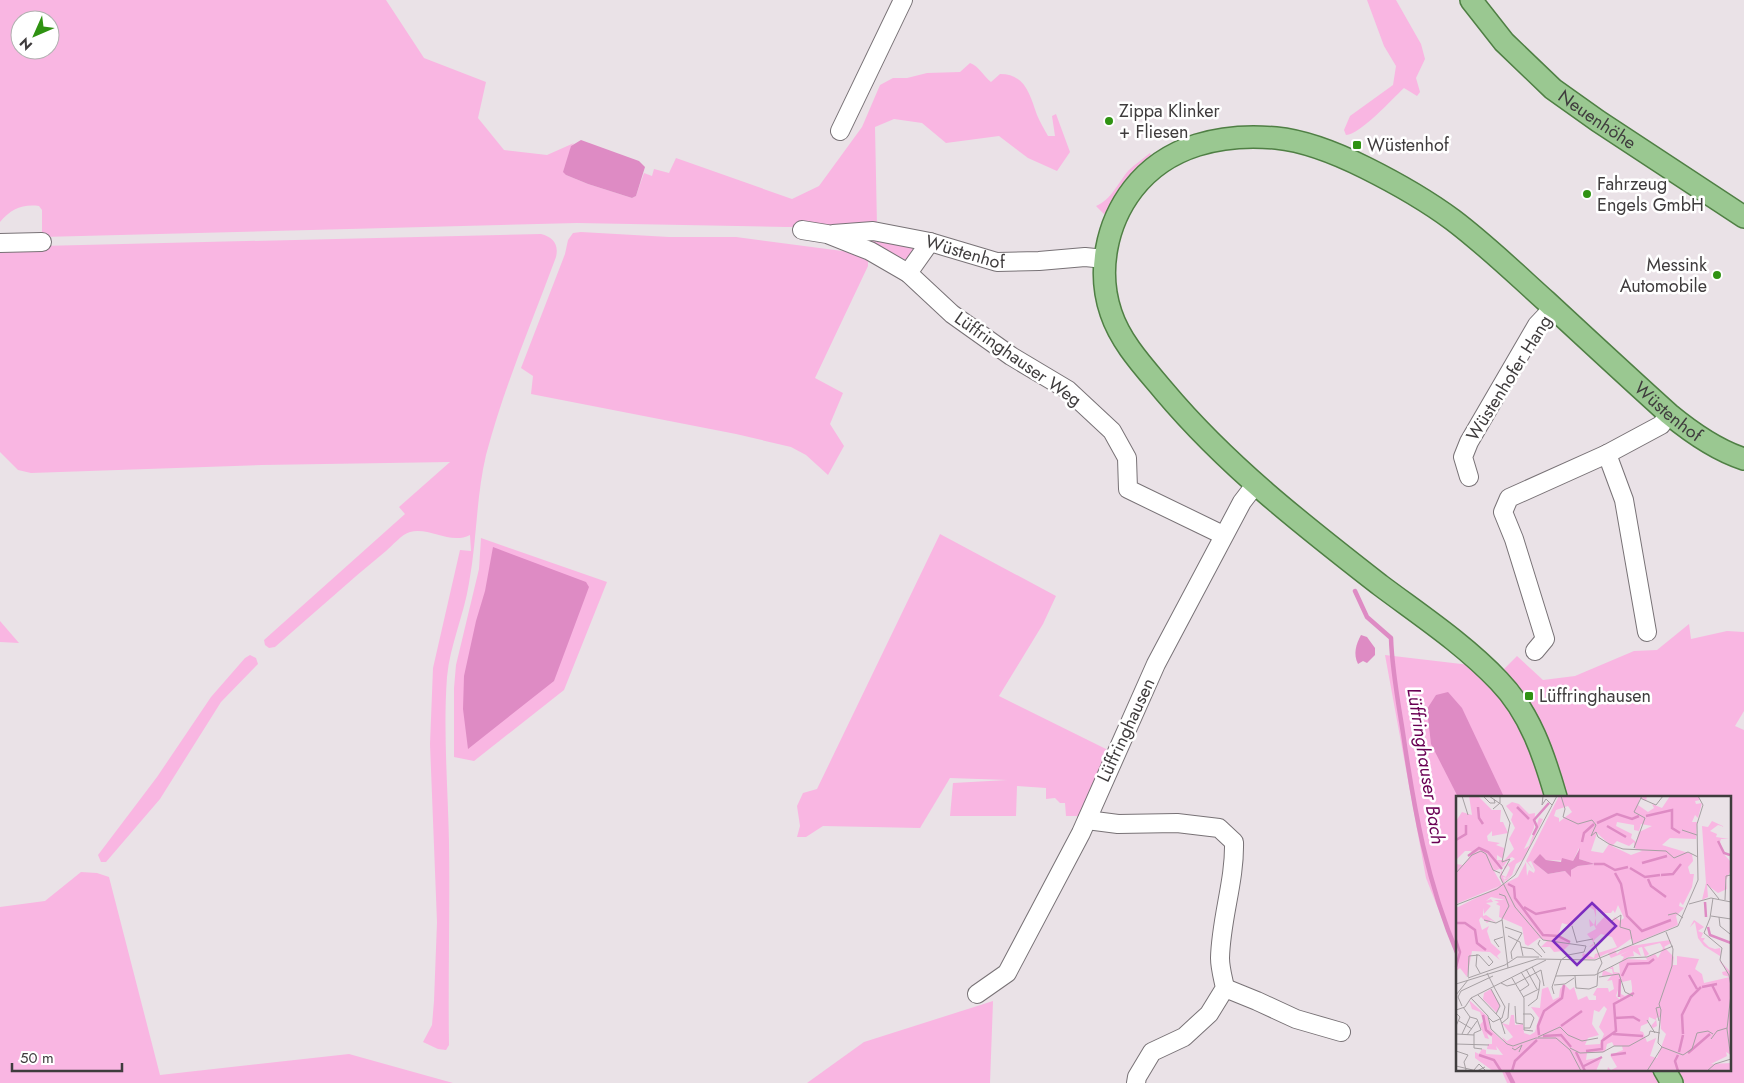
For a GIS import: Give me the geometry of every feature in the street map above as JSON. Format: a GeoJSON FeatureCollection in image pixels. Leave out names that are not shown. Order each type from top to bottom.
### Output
{"type":"FeatureCollection","features":[{"type":"Feature","properties":{"kind":"main road","name":"Neuenhöhe"},"geometry":{"type":"LineString","coordinates":[[1470,0],[1504,42],[1553,89],[1591,117],[1744,217]]}},
{"type":"Feature","properties":{"kind":"main road","name":"Wüstenhof"},"geometry":{"type":"LineString","coordinates":[[1556,796],[1542,751],[1532,729],[1520,708],[1498,680],[1460,646],[1316,535],[1255,485],[1218,450],[1178,407],[1125,341],[1111,314],[1106,296],[1105,259],[1111,231],[1125,200],[1144,176],[1165,160],[1186,149],[1222,138],[1264,137],[1282,139],[1330,152],[1410,191],[1469,232],[1669,414],[1700,437],[1744,460]]}},
{"type":"Feature","properties":{"kind":"main road"},"geometry":{"type":"LineString","coordinates":[[1665,1070],[1672,1083]]}},
{"type":"Feature","properties":{"kind":"street"},"geometry":{"type":"LineString","coordinates":[[840,131],[903,0]]}},
{"type":"Feature","properties":{"kind":"street","name":"Lüffringhauser Weg"},"geometry":{"type":"LineString","coordinates":[[802,230],[827,234],[870,251],[908,273],[952,314],[1011,356],[1068,390],[1112,431],[1127,458],[1128,489],[1224,535]]}},
{"type":"Feature","properties":{"kind":"street","name":"Wüstenhof"},"geometry":{"type":"LineString","coordinates":[[827,234],[873,232],[930,242],[997,262],[1085,257],[1105,259]]}},
{"type":"Feature","properties":{"kind":"street"},"geometry":{"type":"LineString","coordinates":[[0,243],[42,242]]}},
{"type":"Feature","properties":{"kind":"street"},"geometry":{"type":"LineString","coordinates":[[908,273],[930,242]]}},
{"type":"Feature","properties":{"kind":"street","name":"Wüstenhofer Hang"},"geometry":{"type":"LineString","coordinates":[[1469,477],[1463,457],[1468,442],[1538,325],[1553,308]]}},
{"type":"Feature","properties":{"kind":"street"},"geometry":{"type":"LineString","coordinates":[[1535,651],[1545,639],[1514,539],[1503,512],[1509,498],[1607,454],[1661,425],[1669,414]]}},
{"type":"Feature","properties":{"kind":"street"},"geometry":{"type":"LineString","coordinates":[[1607,454],[1624,500],[1647,632]]}},
{"type":"Feature","properties":{"kind":"street","name":"Lüffringhausen"},"geometry":{"type":"LineString","coordinates":[[978,994],[1007,973],[1087,820],[1156,664],[1242,502],[1255,485]]}},
{"type":"Feature","properties":{"kind":"street"},"geometry":{"type":"LineString","coordinates":[[1087,820],[1118,824],[1177,823],[1219,828],[1234,842],[1230,892],[1222,930],[1220,960],[1225,988],[1209,1014],[1184,1037],[1152,1052],[1137,1077],[1136,1083]]}},
{"type":"Feature","properties":{"kind":"street"},"geometry":{"type":"LineString","coordinates":[[1225,988],[1257,1000],[1296,1020],[1341,1032]]}},
{"type":"Feature","properties":{"kind":"shaded area"},"geometry":{"type":"Polygon","coordinates":[[[0,0],[386,0],[424,58],[486,82],[478,118],[504,150],[547,155],[574,143],[571,146],[566,175],[632,198],[636,196],[644,173],[652,176],[654,169],[669,173],[676,158],[792,199],[819,186],[862,127],[880,85],[893,78],[907,78],[927,73],[960,72],[970,63],[991,82],[1000,74],[1009,75],[1021,82],[1026,87],[1038,118],[1048,136],[1055,136],[1052,116],[1056,114],[1070,152],[1057,171],[1028,158],[999,136],[946,143],[922,123],[894,119],[875,127],[877,226],[786,227],[577,223],[42,237],[42,210],[39,206],[17,208],[0,222],[0,0]]]}},
{"type":"Feature","properties":{"kind":"shaded area"},"geometry":{"type":"Polygon","coordinates":[[[1367,0],[1396,0],[1421,44],[1425,59],[1416,78],[1420,92],[1417,96],[1404,88],[1368,123],[1346,135],[1344,130],[1350,116],[1393,85],[1396,66],[1384,46],[1367,0]]]}},
{"type":"Feature","properties":{"kind":"shaded area"},"geometry":{"type":"Polygon","coordinates":[[[581,140],[639,161],[645,167],[636,196],[632,198],[588,184],[563,172],[571,146],[581,140]]]}},
{"type":"Feature","properties":{"kind":"shaded area"},"geometry":{"type":"Polygon","coordinates":[[[1150,153],[1152,158],[1107,217],[1096,206],[1106,200],[1128,171],[1150,153]]]}},
{"type":"Feature","properties":{"kind":"shaded area"},"geometry":{"type":"Polygon","coordinates":[[[573,233],[669,237],[736,237],[850,252],[868,261],[868,266],[815,378],[843,393],[830,424],[844,446],[828,475],[806,455],[791,447],[736,434],[531,394],[533,376],[521,368],[565,254],[568,240],[573,233]]]}},
{"type":"Feature","properties":{"kind":"shaded area"},"geometry":{"type":"Polygon","coordinates":[[[541,234],[552,239],[556,245],[556,257],[510,380],[486,455],[480,487],[469,583],[451,653],[447,677],[445,718],[449,843],[449,1045],[446,1050],[438,1049],[423,1042],[432,1025],[437,922],[430,744],[433,668],[460,550],[471,551],[470,535],[455,538],[418,531],[407,533],[275,647],[269,648],[265,645],[264,640],[405,514],[399,507],[450,462],[262,465],[31,473],[18,470],[0,452],[0,247],[541,234]]]}},
{"type":"Feature","properties":{"kind":"shaded area"},"geometry":{"type":"Polygon","coordinates":[[[876,238],[916,247],[909,259],[904,259],[866,242],[866,239],[876,238]]]}},
{"type":"Feature","properties":{"kind":"shaded area"},"geometry":{"type":"Polygon","coordinates":[[[940,534],[1056,596],[1043,624],[999,696],[1108,750],[1080,816],[1066,816],[1065,803],[1060,803],[1055,798],[1046,799],[1046,788],[1017,786],[1016,816],[950,816],[953,783],[1007,780],[950,778],[920,828],[823,826],[806,837],[797,837],[800,826],[797,806],[803,793],[817,789],[940,534]]]}},
{"type":"Feature","properties":{"kind":"shaded area"},"geometry":{"type":"Polygon","coordinates":[[[481,538],[607,582],[564,690],[474,761],[454,757],[454,688],[456,665],[479,569],[481,538]]]}},
{"type":"Feature","properties":{"kind":"shaded area"},"geometry":{"type":"Polygon","coordinates":[[[493,547],[586,582],[589,587],[554,681],[468,749],[463,709],[464,676],[476,621],[485,591],[493,547]]]}},
{"type":"Feature","properties":{"kind":"shaded area"},"geometry":{"type":"Polygon","coordinates":[[[0,621],[19,643],[0,642],[0,621]]]}},
{"type":"Feature","properties":{"kind":"shaded area"},"geometry":{"type":"Polygon","coordinates":[[[1689,624],[1691,639],[1727,631],[1744,632],[1744,711],[1735,726],[1744,730],[1744,1083],[1507,1083],[1501,1070],[1732,1070],[1732,796],[1456,796],[1456,954],[1426,878],[1385,655],[1504,669],[1517,656],[1543,680],[1575,676],[1634,651],[1657,650],[1689,624]]]}},
{"type":"Feature","properties":{"kind":"shaded area"},"geometry":{"type":"Polygon","coordinates":[[[1361,635],[1367,637],[1375,648],[1375,655],[1367,663],[1363,661],[1358,664],[1356,649],[1361,635]]]}},
{"type":"Feature","properties":{"kind":"shaded area"},"geometry":{"type":"Polygon","coordinates":[[[250,655],[256,658],[258,664],[221,702],[160,799],[106,862],[101,862],[98,855],[157,777],[211,697],[245,658],[250,655]]]}},
{"type":"Feature","properties":{"kind":"shaded area"},"geometry":{"type":"Polygon","coordinates":[[[1448,692],[1462,708],[1504,796],[1457,796],[1431,744],[1427,709],[1436,695],[1448,692]]]}},
{"type":"Feature","properties":{"kind":"shaded area"},"geometry":{"type":"Polygon","coordinates":[[[81,872],[97,873],[109,877],[160,1075],[349,1054],[453,1083],[0,1083],[0,907],[45,901],[81,872]]]}},
{"type":"Feature","properties":{"kind":"shaded area"},"geometry":{"type":"Polygon","coordinates":[[[993,1001],[990,1083],[807,1083],[864,1042],[993,1001]]]}},
{"type":"Feature","properties":{"kind":"waterway","name":"Lüffringhauser Bach"},"geometry":{"type":"LineString","coordinates":[[1355,591],[1367,617],[1391,638],[1395,686],[1417,818],[1438,901],[1456,950]]}},
{"type":"Feature","properties":{"kind":"waterway","name":"Lüffringhauser Bach"},"geometry":{"type":"LineString","coordinates":[[1506,1070],[1513,1083]]}},
{"type":"Feature","properties":{"kind":"place","name":"Zippa Klinker + Fliesen"},"geometry":{"type":"Point","coordinates":[1109,121]}},
{"type":"Feature","properties":{"kind":"place","name":"Wüstenhof"},"geometry":{"type":"Point","coordinates":[1357,145]}},
{"type":"Feature","properties":{"kind":"place","name":"Fahrzeug Engels GmbH"},"geometry":{"type":"Point","coordinates":[1587,194]}},
{"type":"Feature","properties":{"kind":"place","name":"Messink Automobile"},"geometry":{"type":"Point","coordinates":[1717,275]}},
{"type":"Feature","properties":{"kind":"place","name":"Lüffringhausen"},"geometry":{"type":"Point","coordinates":[1529,696]}}]}
